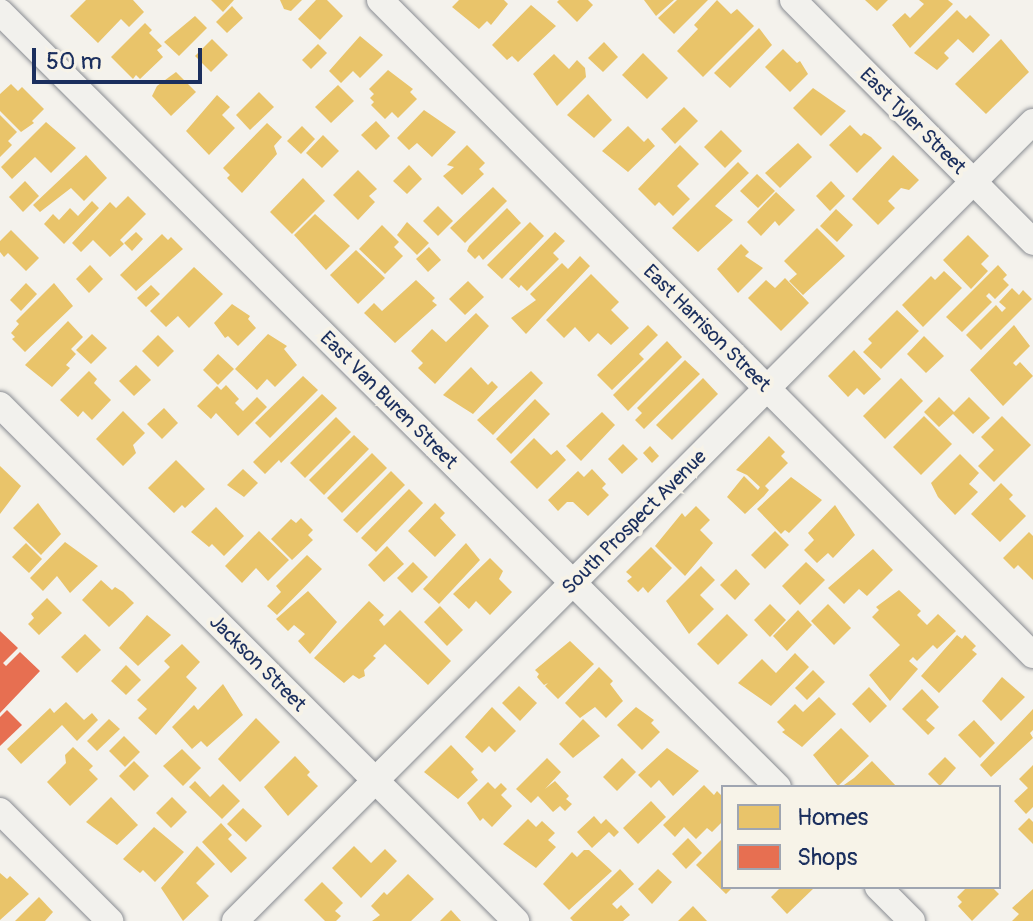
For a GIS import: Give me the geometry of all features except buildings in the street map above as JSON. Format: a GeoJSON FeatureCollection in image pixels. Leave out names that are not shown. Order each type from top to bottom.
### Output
{"type":"FeatureCollection","features":[{"type":"Feature","properties":{"kind":"street","name":"East Harrison Street"},"geometry":{"type":"LineString","coordinates":[[380,0],[1033,655]]}},
{"type":"Feature","properties":{"kind":"street","name":"East Tyler Street"},"geometry":{"type":"LineString","coordinates":[[793,0],[1033,242]]}},
{"type":"Feature","properties":{"kind":"street","name":"East Van Buren Street"},"geometry":{"type":"LineString","coordinates":[[0,12],[776,785]]}},
{"type":"Feature","properties":{"kind":"street","name":"South Prospect Avenue"},"geometry":{"type":"LineString","coordinates":[[235,921],[1033,122]]}},
{"type":"Feature","properties":{"kind":"street","name":"Jackson Street"},"geometry":{"type":"LineString","coordinates":[[0,405],[516,921]]}},
{"type":"Feature","properties":{"kind":"street"},"geometry":{"type":"LineString","coordinates":[[0,811],[110,921]]}},
{"type":"Feature","properties":{"kind":"street"},"geometry":{"type":"LineString","coordinates":[[880,889],[912,921]]}}]}
